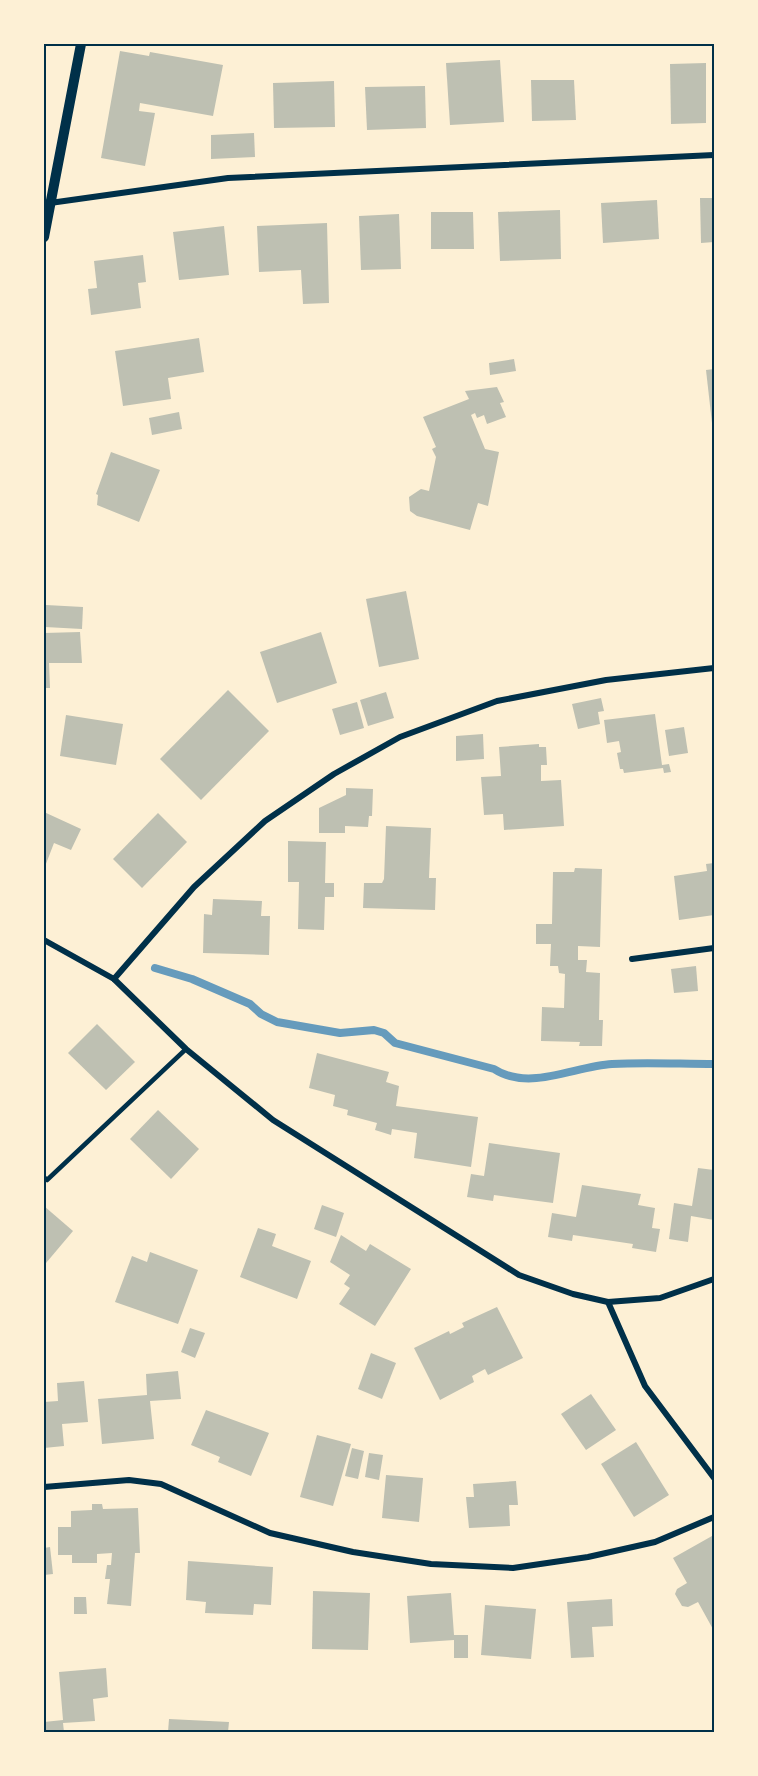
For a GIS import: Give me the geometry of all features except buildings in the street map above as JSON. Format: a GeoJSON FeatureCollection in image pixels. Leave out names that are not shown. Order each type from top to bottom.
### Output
{"type":"FeatureCollection","features":[{"type":"Feature","properties":{"kind":"street"},"geometry":{"type":"LineString","coordinates":[[44,237],[81,44]]}},
{"type":"Feature","properties":{"kind":"street"},"geometry":{"type":"LineString","coordinates":[[50,203],[228,178],[714,155]]}},
{"type":"Feature","properties":{"kind":"street"},"geometry":{"type":"LineString","coordinates":[[114,979],[194,887],[265,821],[334,774],[400,737],[497,701],[606,680],[714,668]]}},
{"type":"Feature","properties":{"kind":"street"},"geometry":{"type":"LineString","coordinates":[[44,940],[114,979],[186,1049],[273,1120],[519,1275],[573,1294],[608,1302],[660,1298],[714,1279]]}},
{"type":"Feature","properties":{"kind":"street"},"geometry":{"type":"LineString","coordinates":[[632,959],[714,948]]}},
{"type":"Feature","properties":{"kind":"street"},"geometry":{"type":"LineString","coordinates":[[608,1302],[645,1386],[714,1478]]}},
{"type":"Feature","properties":{"kind":"street"},"geometry":{"type":"LineString","coordinates":[[44,1487],[129,1480],[161,1484],[270,1533],[353,1552],[431,1564],[513,1568],[588,1557],[655,1542],[714,1517]]}},
{"type":"Feature","properties":{"kind":"lane"},"geometry":{"type":"LineString","coordinates":[[44,1177],[47,1180],[186,1049]]}},
{"type":"Feature","properties":{"kind":"waterway"},"geometry":{"type":"LineString","coordinates":[[155,968],[192,979],[250,1004],[261,1014],[277,1022],[340,1033],[374,1030],[384,1033],[395,1043],[522,1078],[552,1076],[612,1064],[714,1064]]}}]}
